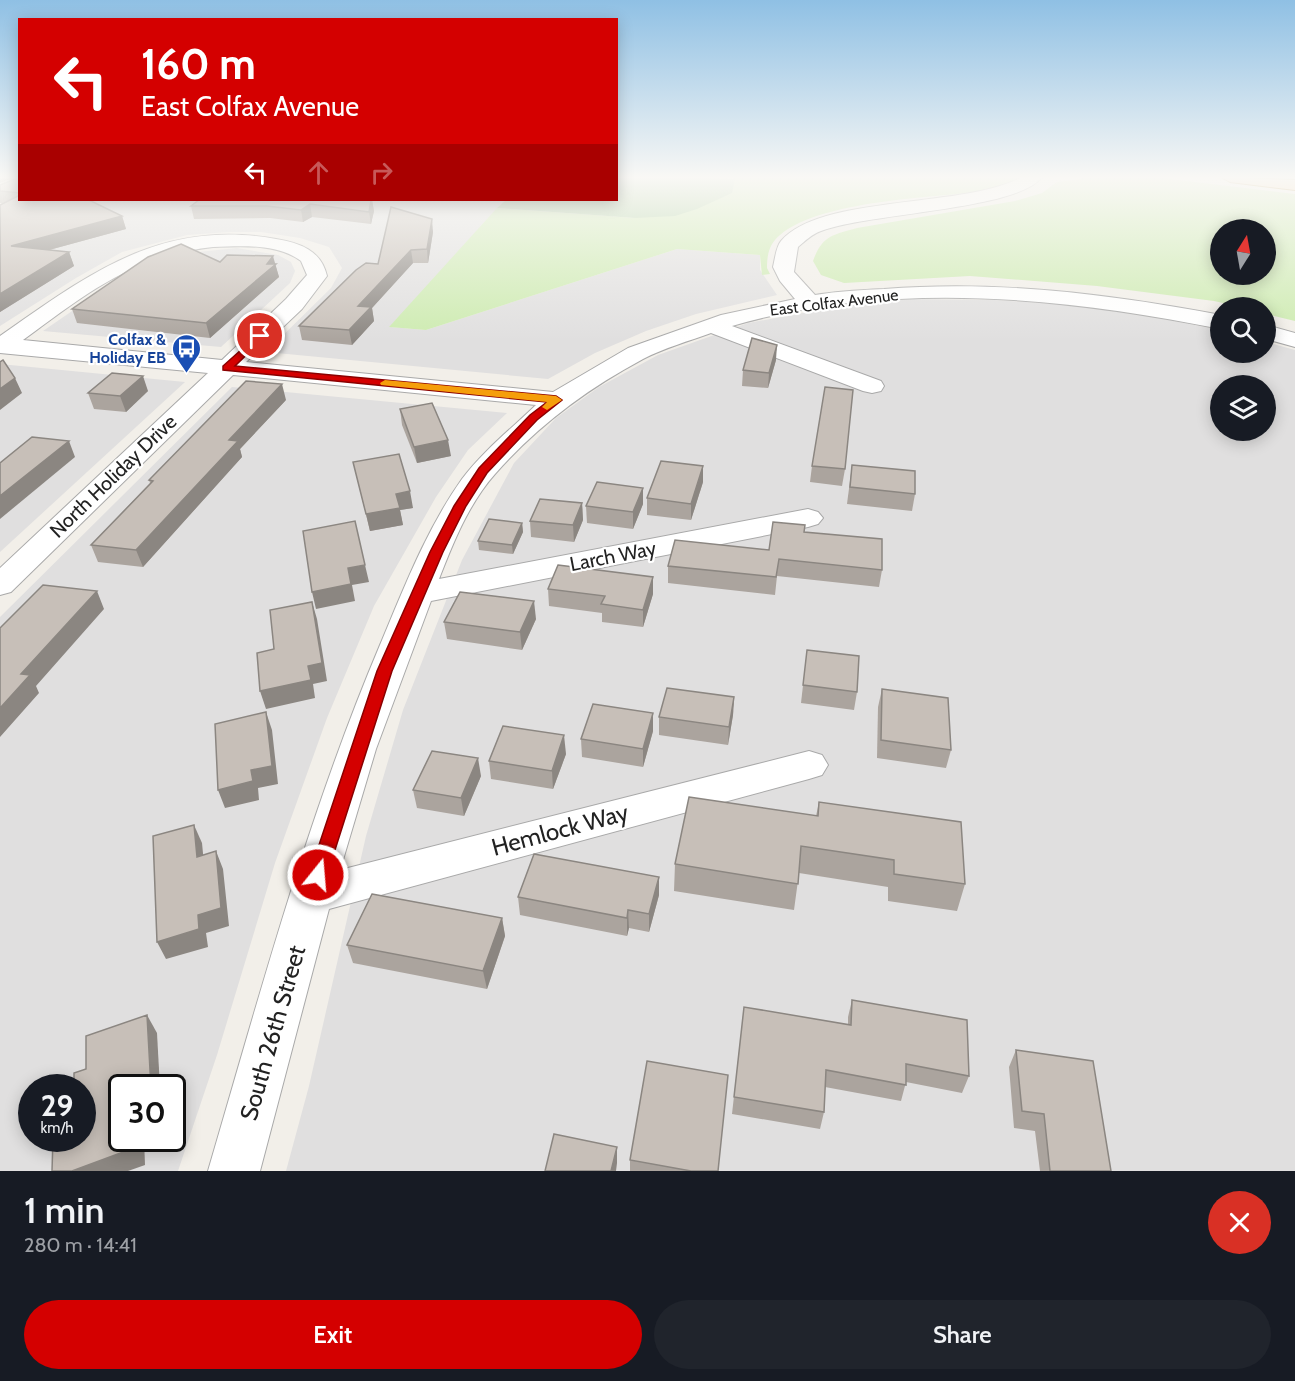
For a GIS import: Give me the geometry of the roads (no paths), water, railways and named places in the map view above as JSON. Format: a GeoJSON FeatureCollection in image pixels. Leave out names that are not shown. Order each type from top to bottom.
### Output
{"type":"FeatureCollection","features":[{"type":"Feature","properties":{"kind":"street"},"geometry":{"type":"LineString","coordinates":[[804,232],[787,247],[782,256],[783,268],[810,303]]}},
{"type":"Feature","properties":{"kind":"street","name":"North Holiday Drive"},"geometry":{"type":"LineString","coordinates":[[0,346],[114,268],[156,252],[206,243],[242,241],[289,247],[306,254],[315,263],[317,276],[311,286],[0,585]]}},
{"type":"Feature","properties":{"kind":"street","name":"East Colfax Avenue"},"geometry":{"type":"LineString","coordinates":[[418,593],[460,506],[483,471],[534,417],[598,371],[639,351],[710,325],[775,308],[916,293],[1016,293],[1095,300],[1210,320]]}},
{"type":"Feature","properties":{"kind":"street"},"geometry":{"type":"LineString","coordinates":[[710,325],[872,386]]}},
{"type":"Feature","properties":{"kind":"street"},"geometry":{"type":"LineString","coordinates":[[1276,335],[1295,340]]}},
{"type":"Feature","properties":{"kind":"street"},"geometry":{"type":"LineString","coordinates":[[0,346],[556,400]]}},
{"type":"Feature","properties":{"kind":"street","name":"Larch Way"},"geometry":{"type":"LineString","coordinates":[[418,593],[808,518]]}},
{"type":"Feature","properties":{"kind":"street","name":"South 26th Street"},"geometry":{"type":"LineString","coordinates":[[234,1171],[312,895],[384,671],[418,593]]}},
{"type":"Feature","properties":{"kind":"street","name":"Hemlock Way"},"geometry":{"type":"LineString","coordinates":[[312,895],[809,765]]}},
{"type":"Feature","properties":{"kind":"place","name":"Colfax & Holiday EB"},"geometry":{"type":"Point","coordinates":[187,374]}}]}
